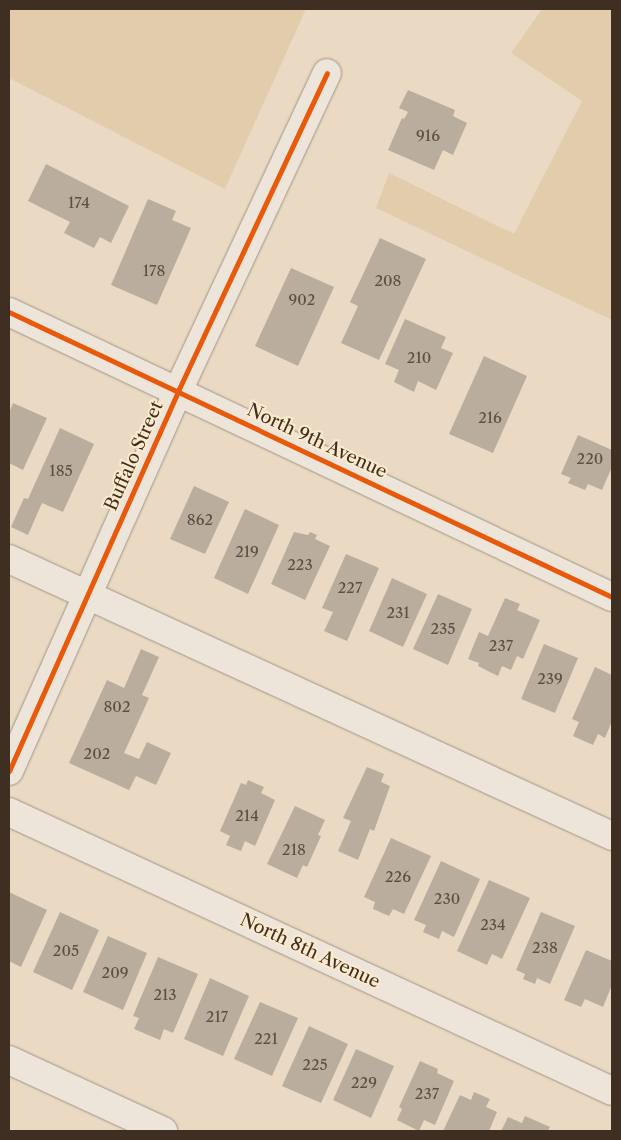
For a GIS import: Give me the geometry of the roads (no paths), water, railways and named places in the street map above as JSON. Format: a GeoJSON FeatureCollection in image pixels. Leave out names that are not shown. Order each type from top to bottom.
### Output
{"type":"FeatureCollection","features":[{"type":"Feature","properties":{"kind":"street","name":"Buffalo Street"},"geometry":{"type":"LineString","coordinates":[[9,771],[178,391],[327,73]]}},
{"type":"Feature","properties":{"kind":"street","name":"North 9th Avenue"},"geometry":{"type":"LineString","coordinates":[[9,312],[612,597]]}},
{"type":"Feature","properties":{"kind":"street"},"geometry":{"type":"LineString","coordinates":[[9,559],[612,836]]}},
{"type":"Feature","properties":{"kind":"street","name":"North 8th Avenue"},"geometry":{"type":"LineString","coordinates":[[9,812],[612,1091]]}},
{"type":"Feature","properties":{"kind":"street"},"geometry":{"type":"LineString","coordinates":[[9,1060],[163,1131]]}}]}
